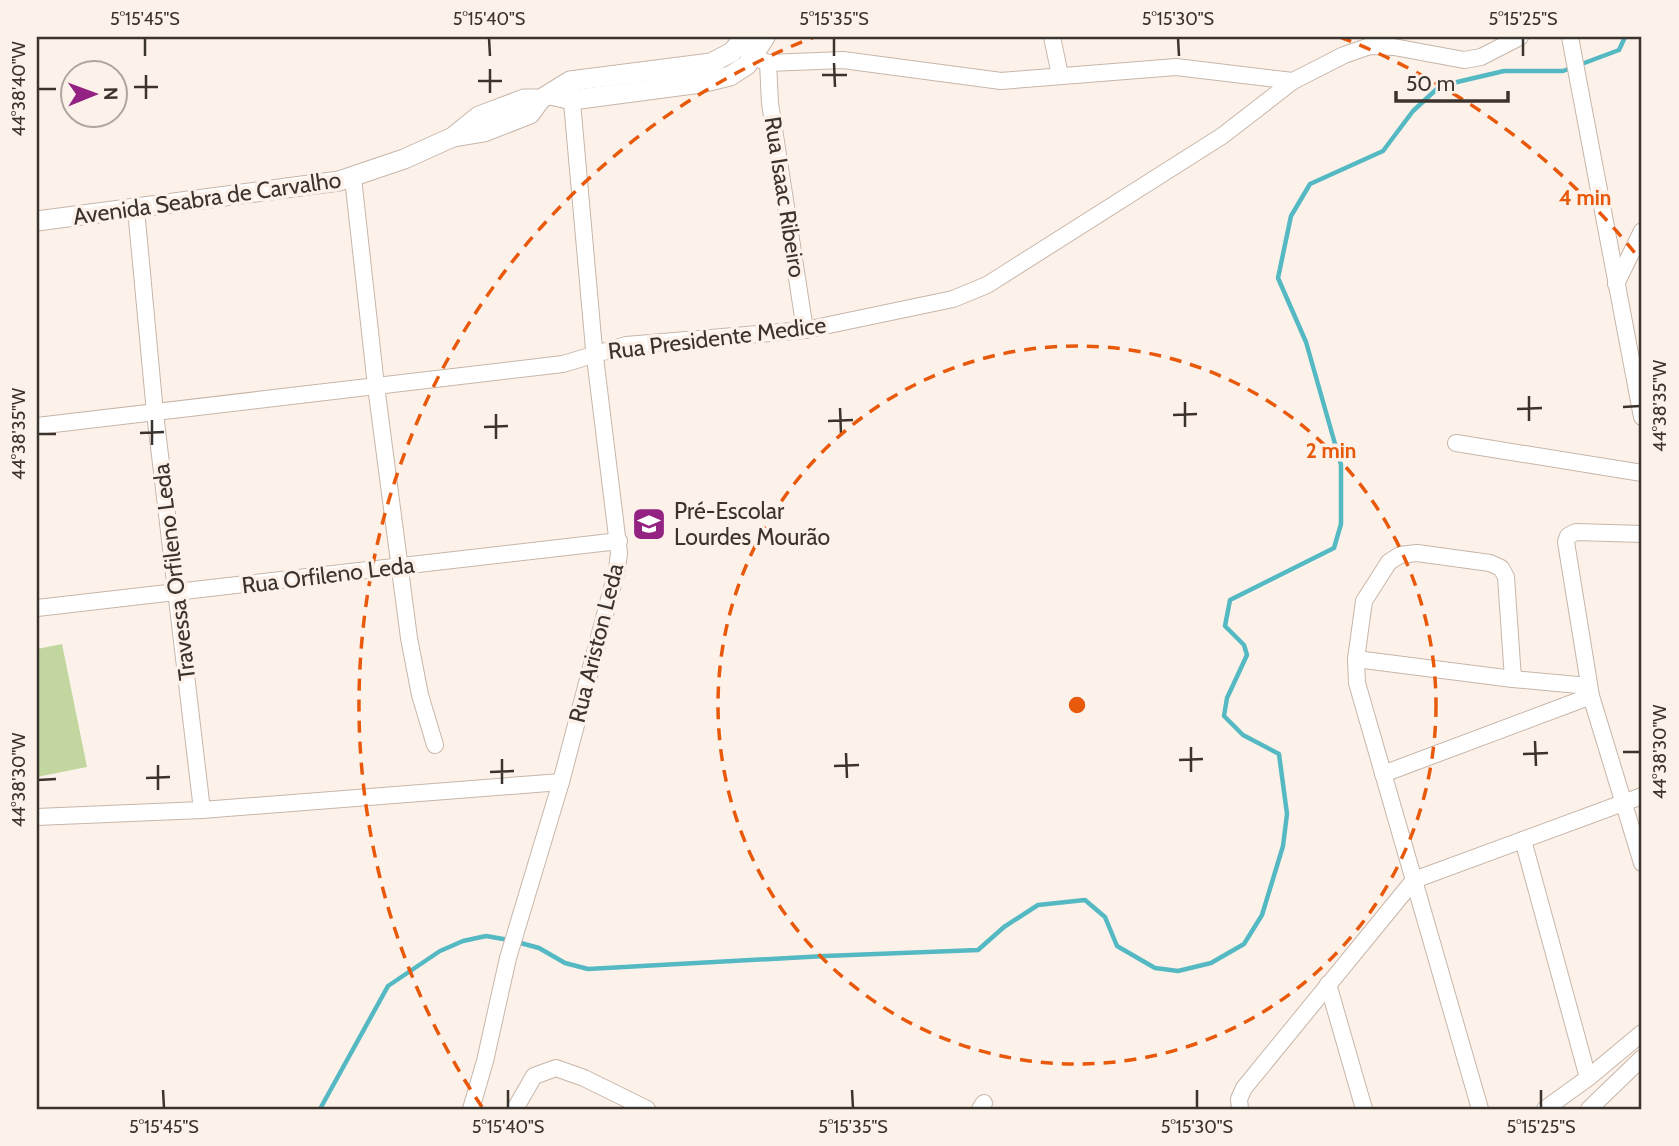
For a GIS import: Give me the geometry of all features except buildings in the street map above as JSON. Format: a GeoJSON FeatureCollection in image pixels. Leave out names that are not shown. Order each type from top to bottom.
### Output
{"type":"FeatureCollection","features":[{"type":"Feature","properties":{"kind":"main road"},"geometry":{"type":"LineString","coordinates":[[571,91],[701,83],[730,76],[765,37]]}},
{"type":"Feature","properties":{"kind":"main road"},"geometry":{"type":"LineString","coordinates":[[571,91],[723,58],[749,55]]}},
{"type":"Feature","properties":{"kind":"main road","name":"Avenida Seabra de Carvalho"},"geometry":{"type":"LineString","coordinates":[[37,221],[325,184],[353,178],[453,137],[479,116],[524,99],[571,91]]}},
{"type":"Feature","properties":{"kind":"street"},"geometry":{"type":"LineString","coordinates":[[1052,37],[1060,75]]}},
{"type":"Feature","properties":{"kind":"street","name":"Rua Presidente Medice"},"geometry":{"type":"LineString","coordinates":[[37,426],[563,363],[626,345],[805,330],[953,299],[987,285],[1222,136],[1293,81],[1357,49],[1370,46],[1394,47],[1464,60],[1481,57],[1520,37]]}},
{"type":"Feature","properties":{"kind":"street"},"geometry":{"type":"LineString","coordinates":[[1570,37],[1642,417]]}},
{"type":"Feature","properties":{"kind":"street"},"geometry":{"type":"LineString","coordinates":[[749,55],[843,60],[1001,81],[1176,67],[1293,81]]}},
{"type":"Feature","properties":{"kind":"street","name":"Rua Isaac Ribeiro"},"geometry":{"type":"LineString","coordinates":[[749,55],[770,103],[805,330]]}},
{"type":"Feature","properties":{"kind":"street","name":"Rua Ariston Leda"},"geometry":{"type":"LineString","coordinates":[[471,1109],[485,1061],[508,958],[561,782],[617,569],[619,541],[595,354],[571,91]]}},
{"type":"Feature","properties":{"kind":"street"},"geometry":{"type":"LineString","coordinates":[[353,178],[376,386],[414,668],[435,745]]}},
{"type":"Feature","properties":{"kind":"street","name":"Travessa Orfileno Leda"},"geometry":{"type":"LineString","coordinates":[[136,209],[155,413],[202,810]]}},
{"type":"Feature","properties":{"kind":"street"},"geometry":{"type":"LineString","coordinates":[[1616,284],[1642,231]]}},
{"type":"Feature","properties":{"kind":"street"},"geometry":{"type":"LineString","coordinates":[[1456,443],[1642,473]]}},
{"type":"Feature","properties":{"kind":"street"},"geometry":{"type":"LineString","coordinates":[[1642,534],[1579,532],[1566,538],[1590,691],[1642,863]]}},
{"type":"Feature","properties":{"kind":"street","name":"Rua Orfileno Leda"},"geometry":{"type":"LineString","coordinates":[[37,608],[619,541]]}},
{"type":"Feature","properties":{"kind":"street"},"geometry":{"type":"LineString","coordinates":[[1480,1109],[1359,694],[1356,659],[1362,607],[1366,595],[1394,557],[1417,553],[1490,563],[1501,568],[1504,572],[1513,679]]}},
{"type":"Feature","properties":{"kind":"street"},"geometry":{"type":"LineString","coordinates":[[1356,659],[1590,691]]}},
{"type":"Feature","properties":{"kind":"street"},"geometry":{"type":"LineString","coordinates":[[1384,774],[1590,691]]}},
{"type":"Feature","properties":{"kind":"street"},"geometry":{"type":"LineString","coordinates":[[37,817],[202,810],[561,782]]}},
{"type":"Feature","properties":{"kind":"street"},"geometry":{"type":"LineString","coordinates":[[1240,1109],[1239,1099],[1244,1088],[1414,880],[1642,796]]}},
{"type":"Feature","properties":{"kind":"street"},"geometry":{"type":"LineString","coordinates":[[1522,840],[1588,1078]]}},
{"type":"Feature","properties":{"kind":"street"},"geometry":{"type":"LineString","coordinates":[[1328,984],[1364,1109]]}},
{"type":"Feature","properties":{"kind":"street"},"geometry":{"type":"LineString","coordinates":[[1545,1109],[1588,1078],[1642,1033]]}},
{"type":"Feature","properties":{"kind":"street"},"geometry":{"type":"LineString","coordinates":[[1589,1109],[1642,1058]]}},
{"type":"Feature","properties":{"kind":"street"},"geometry":{"type":"LineString","coordinates":[[515,1109],[534,1076],[556,1068],[584,1078],[647,1109]]}},
{"type":"Feature","properties":{"kind":"green space"},"geometry":{"type":"Polygon","coordinates":[[[62,644],[87,767],[37,777],[37,649],[62,644]]]}},
{"type":"Feature","properties":{"kind":"waterway"},"geometry":{"type":"LineString","coordinates":[[517,942],[539,948],[565,963],[588,969],[978,950],[1004,927],[1038,905],[1085,900],[1105,917],[1117,946],[1155,968],[1178,971],[1211,963],[1244,944],[1262,915],[1283,846],[1287,814],[1279,754],[1243,735],[1224,716],[1227,698],[1247,655],[1244,645],[1225,626],[1230,600],[1334,548],[1341,524],[1341,465],[1306,342],[1278,278],[1291,216],[1310,184],[1383,151],[1413,111],[1440,86],[1504,71],[1563,71],[1619,50],[1625,37]]}},
{"type":"Feature","properties":{"kind":"waterway"},"geometry":{"type":"LineString","coordinates":[[320,1109],[388,986],[440,951],[463,941],[486,936],[509,940]]}},
{"type":"Feature","properties":{"kind":"place","name":"Pré-Escolar Lourdes Mourão"},"geometry":{"type":"Point","coordinates":[649,524]}}]}
